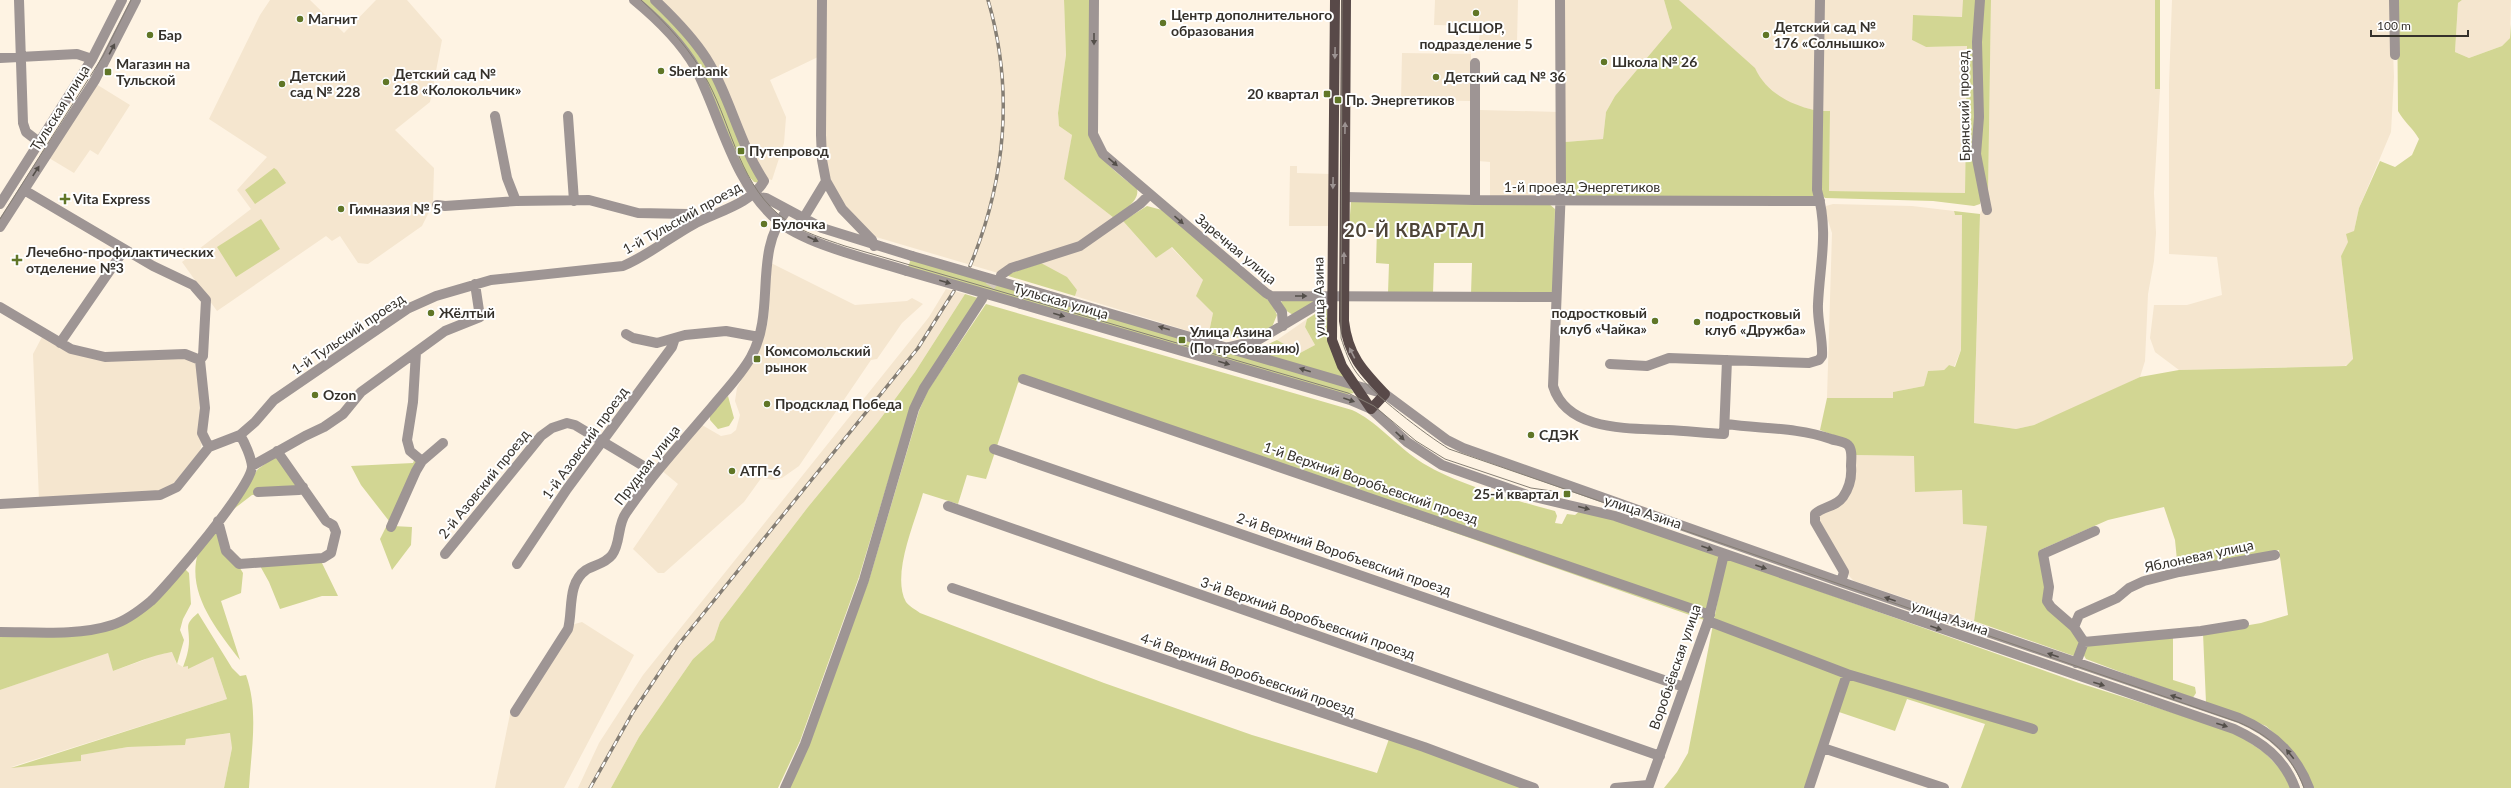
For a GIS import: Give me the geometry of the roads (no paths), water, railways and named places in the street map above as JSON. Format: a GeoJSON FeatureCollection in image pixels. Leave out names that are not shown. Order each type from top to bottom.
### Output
{"type":"FeatureCollection","features":[{"type":"Feature","properties":{"kind":"main road","name":"улица Азина"},"geometry":{"type":"LineString","coordinates":[[1335,0],[1332,340],[1342,366],[1371,409]]}},
{"type":"Feature","properties":{"kind":"main road","name":"улица Азина"},"geometry":{"type":"LineString","coordinates":[[1346,0],[1344,322],[1349,349],[1366,375],[1385,394]]}},
{"type":"Feature","properties":{"kind":"main road"},"geometry":{"type":"LineString","coordinates":[[1371,409],[1385,394]]}},
{"type":"Feature","properties":{"kind":"street"},"geometry":{"type":"LineString","coordinates":[[19,0],[23,123],[26,132],[39,142]]}},
{"type":"Feature","properties":{"kind":"street","name":"Тульская улица"},"geometry":{"type":"LineString","coordinates":[[0,204],[92,59],[122,0]]}},
{"type":"Feature","properties":{"kind":"street","name":"Тульская улица"},"geometry":{"type":"LineString","coordinates":[[0,227],[98,74],[136,0]]}},
{"type":"Feature","properties":{"kind":"street","name":"Тульская улица"},"geometry":{"type":"LineString","coordinates":[[634,0],[664,27],[694,66],[739,169],[755,195],[778,222],[816,241],[907,271],[1350,400],[1371,409]]}},
{"type":"Feature","properties":{"kind":"street"},"geometry":{"type":"LineString","coordinates":[[655,0],[692,38],[706,58],[750,157],[764,181],[755,195]]}},
{"type":"Feature","properties":{"kind":"street"},"geometry":{"type":"LineString","coordinates":[[822,0],[821,141],[826,181],[842,209],[872,240],[874,246]]}},
{"type":"Feature","properties":{"kind":"street","name":"Заречная улица"},"geometry":{"type":"LineString","coordinates":[[1094,0],[1093,134],[1103,154],[1271,296],[1556,297]]}},
{"type":"Feature","properties":{"kind":"street"},"geometry":{"type":"LineString","coordinates":[[1560,0],[1560,200],[1553,386],[1557,398],[1592,422],[1618,427],[1725,429],[1786,428],[1818,434],[1847,444],[1850,449],[1852,473],[1848,490],[1841,499],[1832,506],[1819,510],[1815,514],[1815,522],[1844,572],[1841,582]]}},
{"type":"Feature","properties":{"kind":"street"},"geometry":{"type":"LineString","coordinates":[[1610,364],[1647,366],[1669,358],[1809,363],[1819,360],[1822,356],[1823,346],[1818,305],[1824,247],[1820,200],[1817,190],[1820,0]]}},
{"type":"Feature","properties":{"kind":"street","name":"Брянский проезд"},"geometry":{"type":"LineString","coordinates":[[1980,0],[1977,42],[1979,117],[1976,154],[1987,210]]}},
{"type":"Feature","properties":{"kind":"street"},"geometry":{"type":"LineString","coordinates":[[2394,0],[2395,55]]}},
{"type":"Feature","properties":{"kind":"street"},"geometry":{"type":"LineString","coordinates":[[0,58],[78,54],[92,59]]}},
{"type":"Feature","properties":{"kind":"street"},"geometry":{"type":"LineString","coordinates":[[1475,63],[1475,200]]}},
{"type":"Feature","properties":{"kind":"street"},"geometry":{"type":"LineString","coordinates":[[495,116],[507,178],[516,201]]}},
{"type":"Feature","properties":{"kind":"street"},"geometry":{"type":"LineString","coordinates":[[568,116],[574,202]]}},
{"type":"Feature","properties":{"kind":"street"},"geometry":{"type":"LineString","coordinates":[[803,219],[826,181]]}},
{"type":"Feature","properties":{"kind":"street"},"geometry":{"type":"LineString","coordinates":[[24,190],[124,250],[193,285],[206,300],[203,356],[200,360],[204,408],[202,433],[209,447]]}},
{"type":"Feature","properties":{"kind":"street"},"geometry":{"type":"LineString","coordinates":[[1001,274],[1011,268],[1080,246],[1140,204],[1150,194]]}},
{"type":"Feature","properties":{"kind":"street","name":"Тульская улица"},"geometry":{"type":"LineString","coordinates":[[755,195],[766,198],[822,228],[874,246],[1228,347],[1385,394]]}},
{"type":"Feature","properties":{"kind":"street","name":"1-й Тульский проезд"},"geometry":{"type":"LineString","coordinates":[[0,504],[160,495],[176,487],[209,447],[240,435],[255,422],[274,400],[407,310],[436,296],[475,284],[623,266],[637,260],[694,224],[755,195]]}},
{"type":"Feature","properties":{"kind":"street","name":"1-й проезд Энергетиков"},"geometry":{"type":"LineString","coordinates":[[1344,197],[1475,200],[1820,200]]}},
{"type":"Feature","properties":{"kind":"street"},"geometry":{"type":"LineString","coordinates":[[437,205],[516,201],[574,202],[589,200],[638,213],[688,214],[694,224]]}},
{"type":"Feature","properties":{"kind":"street","name":"Прудная улица"},"geometry":{"type":"LineString","coordinates":[[515,712],[568,629],[570,620],[570,602],[576,584],[585,571],[597,566],[612,556],[625,514],[655,473],[736,379],[751,356],[759,337],[766,287],[768,245],[778,222],[787,210]]}},
{"type":"Feature","properties":{"kind":"street"},"geometry":{"type":"LineString","coordinates":[[60,343],[124,250]]}},
{"type":"Feature","properties":{"kind":"street"},"geometry":{"type":"LineString","coordinates":[[252,466],[277,451],[324,427],[343,414],[361,392],[445,331],[480,317],[475,284]]}},
{"type":"Feature","properties":{"kind":"street"},"geometry":{"type":"LineString","coordinates":[[1271,296],[1282,312],[1283,326]]}},
{"type":"Feature","properties":{"kind":"street"},"geometry":{"type":"LineString","coordinates":[[1228,347],[1258,340],[1332,296]]}},
{"type":"Feature","properties":{"kind":"street"},"geometry":{"type":"LineString","coordinates":[[785,788],[805,744],[864,580],[914,409],[924,388],[982,299]]}},
{"type":"Feature","properties":{"kind":"street"},"geometry":{"type":"LineString","coordinates":[[0,307],[71,350],[100,356],[186,354],[200,360]]}},
{"type":"Feature","properties":{"kind":"street"},"geometry":{"type":"LineString","coordinates":[[626,334],[633,338],[657,343],[675,338],[726,331],[759,337]]}},
{"type":"Feature","properties":{"kind":"street","name":"1-й Азовский проезд"},"geometry":{"type":"LineString","coordinates":[[517,564],[567,489],[672,347],[675,338]]}},
{"type":"Feature","properties":{"kind":"street"},"geometry":{"type":"LineString","coordinates":[[416,352],[413,402],[407,440],[410,452],[422,461]]}},
{"type":"Feature","properties":{"kind":"street"},"geometry":{"type":"LineString","coordinates":[[1725,429],[1727,360]]}},
{"type":"Feature","properties":{"kind":"street","name":"1-й Верхний Воробъевский проезд"},"geometry":{"type":"LineString","coordinates":[[1023,379],[1709,618],[1847,674],[2033,729]]}},
{"type":"Feature","properties":{"kind":"street","name":"улица Азина"},"geometry":{"type":"LineString","coordinates":[[1385,394],[1447,440],[1574,488],[1841,582],[2239,718],[2262,728],[2288,751],[2297,763],[2309,788]]}},
{"type":"Feature","properties":{"kind":"street","name":"улица Азина"},"geometry":{"type":"LineString","coordinates":[[1371,409],[1407,442],[1442,465],[1530,496],[1615,516],[2234,729],[2255,739],[2279,759],[2295,788]]}},
{"type":"Feature","properties":{"kind":"street","name":"2-й Азовский проезд"},"geometry":{"type":"LineString","coordinates":[[445,554],[541,436],[552,428],[567,423],[575,425],[603,440]]}},
{"type":"Feature","properties":{"kind":"street"},"geometry":{"type":"LineString","coordinates":[[0,632],[56,633],[111,626],[123,621],[151,601],[218,522],[238,496],[249,477],[252,466],[240,435]]}},
{"type":"Feature","properties":{"kind":"street"},"geometry":{"type":"LineString","coordinates":[[603,440],[655,473]]}},
{"type":"Feature","properties":{"kind":"street"},"geometry":{"type":"LineString","coordinates":[[391,526],[422,461],[443,443]]}},
{"type":"Feature","properties":{"kind":"street","name":"2-й Верхний Воробъевский проезд"},"geometry":{"type":"LineString","coordinates":[[994,448],[1684,687]]}},
{"type":"Feature","properties":{"kind":"street"},"geometry":{"type":"LineString","coordinates":[[218,522],[221,525],[226,551],[239,564],[323,558],[330,553],[336,532],[333,525],[326,521],[277,451]]}},
{"type":"Feature","properties":{"kind":"street"},"geometry":{"type":"LineString","coordinates":[[258,492],[299,490],[303,487]]}},
{"type":"Feature","properties":{"kind":"street"},"geometry":{"type":"LineString","coordinates":[[1569,504],[1574,488]]}},
{"type":"Feature","properties":{"kind":"street","name":"3-й Верхний Воробъевский проезд"},"geometry":{"type":"LineString","coordinates":[[948,506],[1660,756]]}},
{"type":"Feature","properties":{"kind":"street"},"geometry":{"type":"LineString","coordinates":[[2084,642],[2074,627],[2051,608],[2047,601],[2049,587],[2043,554],[2095,531]]}},
{"type":"Feature","properties":{"kind":"street","name":"Воробьёвская улица"},"geometry":{"type":"LineString","coordinates":[[1648,786],[1709,618],[1724,554]]}},
{"type":"Feature","properties":{"kind":"street","name":"Яблоневая улица"},"geometry":{"type":"LineString","coordinates":[[2074,627],[2078,615],[2117,598],[2129,588],[2144,581],[2179,572],[2275,555]]}},
{"type":"Feature","properties":{"kind":"street","name":"4-й Верхний Воробъевский проезд"},"geometry":{"type":"LineString","coordinates":[[952,588],[1424,747],[1534,788]]}},
{"type":"Feature","properties":{"kind":"street"},"geometry":{"type":"LineString","coordinates":[[2084,642],[2201,631],[2244,624]]}},
{"type":"Feature","properties":{"kind":"street"},"geometry":{"type":"LineString","coordinates":[[2076,663],[2084,642]]}},
{"type":"Feature","properties":{"kind":"street"},"geometry":{"type":"LineString","coordinates":[[1809,788],[1847,674]]}},
{"type":"Feature","properties":{"kind":"street"},"geometry":{"type":"LineString","coordinates":[[1823,748],[1944,788]]}},
{"type":"Feature","properties":{"kind":"street"},"geometry":{"type":"LineString","coordinates":[[1615,788],[1648,786]]}},
{"type":"Feature","properties":{"kind":"tunnel"},"geometry":{"type":"LineString","coordinates":[[982,299],[990,286],[1000,275]]}},
{"type":"Feature","properties":{"kind":"tram line"},"geometry":{"type":"LineString","coordinates":[[0,219],[103,56],[131,0]]}},
{"type":"Feature","properties":{"kind":"tram line"},"geometry":{"type":"LineString","coordinates":[[641,0],[678,38],[701,70],[717,100],[739,157],[758,192],[771,207],[787,221],[800,229],[845,246],[1348,393],[1374,406],[1416,441],[1445,459],[1531,488],[1559,492]]}},
{"type":"Feature","properties":{"kind":"tram line"},"geometry":{"type":"LineString","coordinates":[[1342,0],[1341,338],[1349,360],[1356,372],[1363,381],[1386,402],[1449,449],[2238,722],[2260,733],[2278,748],[2293,766],[2304,788]]}},
{"type":"Feature","properties":{"kind":"railway"},"geometry":{"type":"LineString","coordinates":[[970,266],[992,201],[1002,134],[1003,101],[1001,67],[996,33],[988,0]]}},
{"type":"Feature","properties":{"kind":"railway"},"geometry":{"type":"LineString","coordinates":[[590,788],[633,712],[678,645],[918,348],[954,291]]}},
{"type":"Feature","properties":{"kind":"place","name":"ЦСШОР, подразделение 5"},"geometry":{"type":"Point","coordinates":[1476,13]}},
{"type":"Feature","properties":{"kind":"place","name":"Магнит"},"geometry":{"type":"Point","coordinates":[300,19]}},
{"type":"Feature","properties":{"kind":"place","name":"Центр дополнительного образования"},"geometry":{"type":"Point","coordinates":[1163,23]}},
{"type":"Feature","properties":{"kind":"place","name":"Бар"},"geometry":{"type":"Point","coordinates":[150,35]}},
{"type":"Feature","properties":{"kind":"place","name":"Детский сад № 176 «Солнышко»"},"geometry":{"type":"Point","coordinates":[1766,35]}},
{"type":"Feature","properties":{"kind":"place","name":"Школа № 26"},"geometry":{"type":"Point","coordinates":[1604,62]}},
{"type":"Feature","properties":{"kind":"place","name":"Sberbank"},"geometry":{"type":"Point","coordinates":[661,71]}},
{"type":"Feature","properties":{"kind":"place","name":"Магазин на Тульской"},"geometry":{"type":"Point","coordinates":[108,72]}},
{"type":"Feature","properties":{"kind":"place","name":"Детский сад № 36"},"geometry":{"type":"Point","coordinates":[1436,77]}},
{"type":"Feature","properties":{"kind":"place","name":"Детский сад № 218 «Колокольчик»"},"geometry":{"type":"Point","coordinates":[386,82]}},
{"type":"Feature","properties":{"kind":"place","name":"Детский сад № 228"},"geometry":{"type":"Point","coordinates":[282,84]}},
{"type":"Feature","properties":{"kind":"place","name":"20 квартал"},"geometry":{"type":"Point","coordinates":[1327,94]}},
{"type":"Feature","properties":{"kind":"place","name":"Пр. Энергетиков"},"geometry":{"type":"Point","coordinates":[1338,100]}},
{"type":"Feature","properties":{"kind":"place","name":"Путепровод"},"geometry":{"type":"Point","coordinates":[741,151]}},
{"type":"Feature","properties":{"kind":"place","name":"Vita Express"},"geometry":{"type":"Point","coordinates":[65,199]}},
{"type":"Feature","properties":{"kind":"place","name":"Гимназия № 5"},"geometry":{"type":"Point","coordinates":[341,209]}},
{"type":"Feature","properties":{"kind":"place","name":"Булочка"},"geometry":{"type":"Point","coordinates":[764,224]}},
{"type":"Feature","properties":{"kind":"place","name":"Лечебно-профилактических отделение №3"},"geometry":{"type":"Point","coordinates":[17,260]}},
{"type":"Feature","properties":{"kind":"place","name":"Жёлтый"},"geometry":{"type":"Point","coordinates":[431,313]}},
{"type":"Feature","properties":{"kind":"place","name":"подростковый клуб «Чайка»"},"geometry":{"type":"Point","coordinates":[1655,321]}},
{"type":"Feature","properties":{"kind":"place","name":"подростковый клуб «Дружба»"},"geometry":{"type":"Point","coordinates":[1697,322]}},
{"type":"Feature","properties":{"kind":"place","name":"Улица Азина (По требованию)"},"geometry":{"type":"Point","coordinates":[1182,340]}},
{"type":"Feature","properties":{"kind":"place","name":"Комсомольский рынок"},"geometry":{"type":"Point","coordinates":[757,359]}},
{"type":"Feature","properties":{"kind":"place","name":"Ozon"},"geometry":{"type":"Point","coordinates":[315,395]}},
{"type":"Feature","properties":{"kind":"place","name":"Продсклад Победа"},"geometry":{"type":"Point","coordinates":[767,404]}},
{"type":"Feature","properties":{"kind":"place","name":"СДЭК"},"geometry":{"type":"Point","coordinates":[1531,435]}},
{"type":"Feature","properties":{"kind":"place","name":"АТП-6"},"geometry":{"type":"Point","coordinates":[732,471]}},
{"type":"Feature","properties":{"kind":"place","name":"25-й квартал"},"geometry":{"type":"Point","coordinates":[1567,494]}},
{"type":"Feature","properties":{"kind":"district","name":"20-Й КВАРТАЛ"},"geometry":{"type":"Point","coordinates":[1415,231]}}]}
